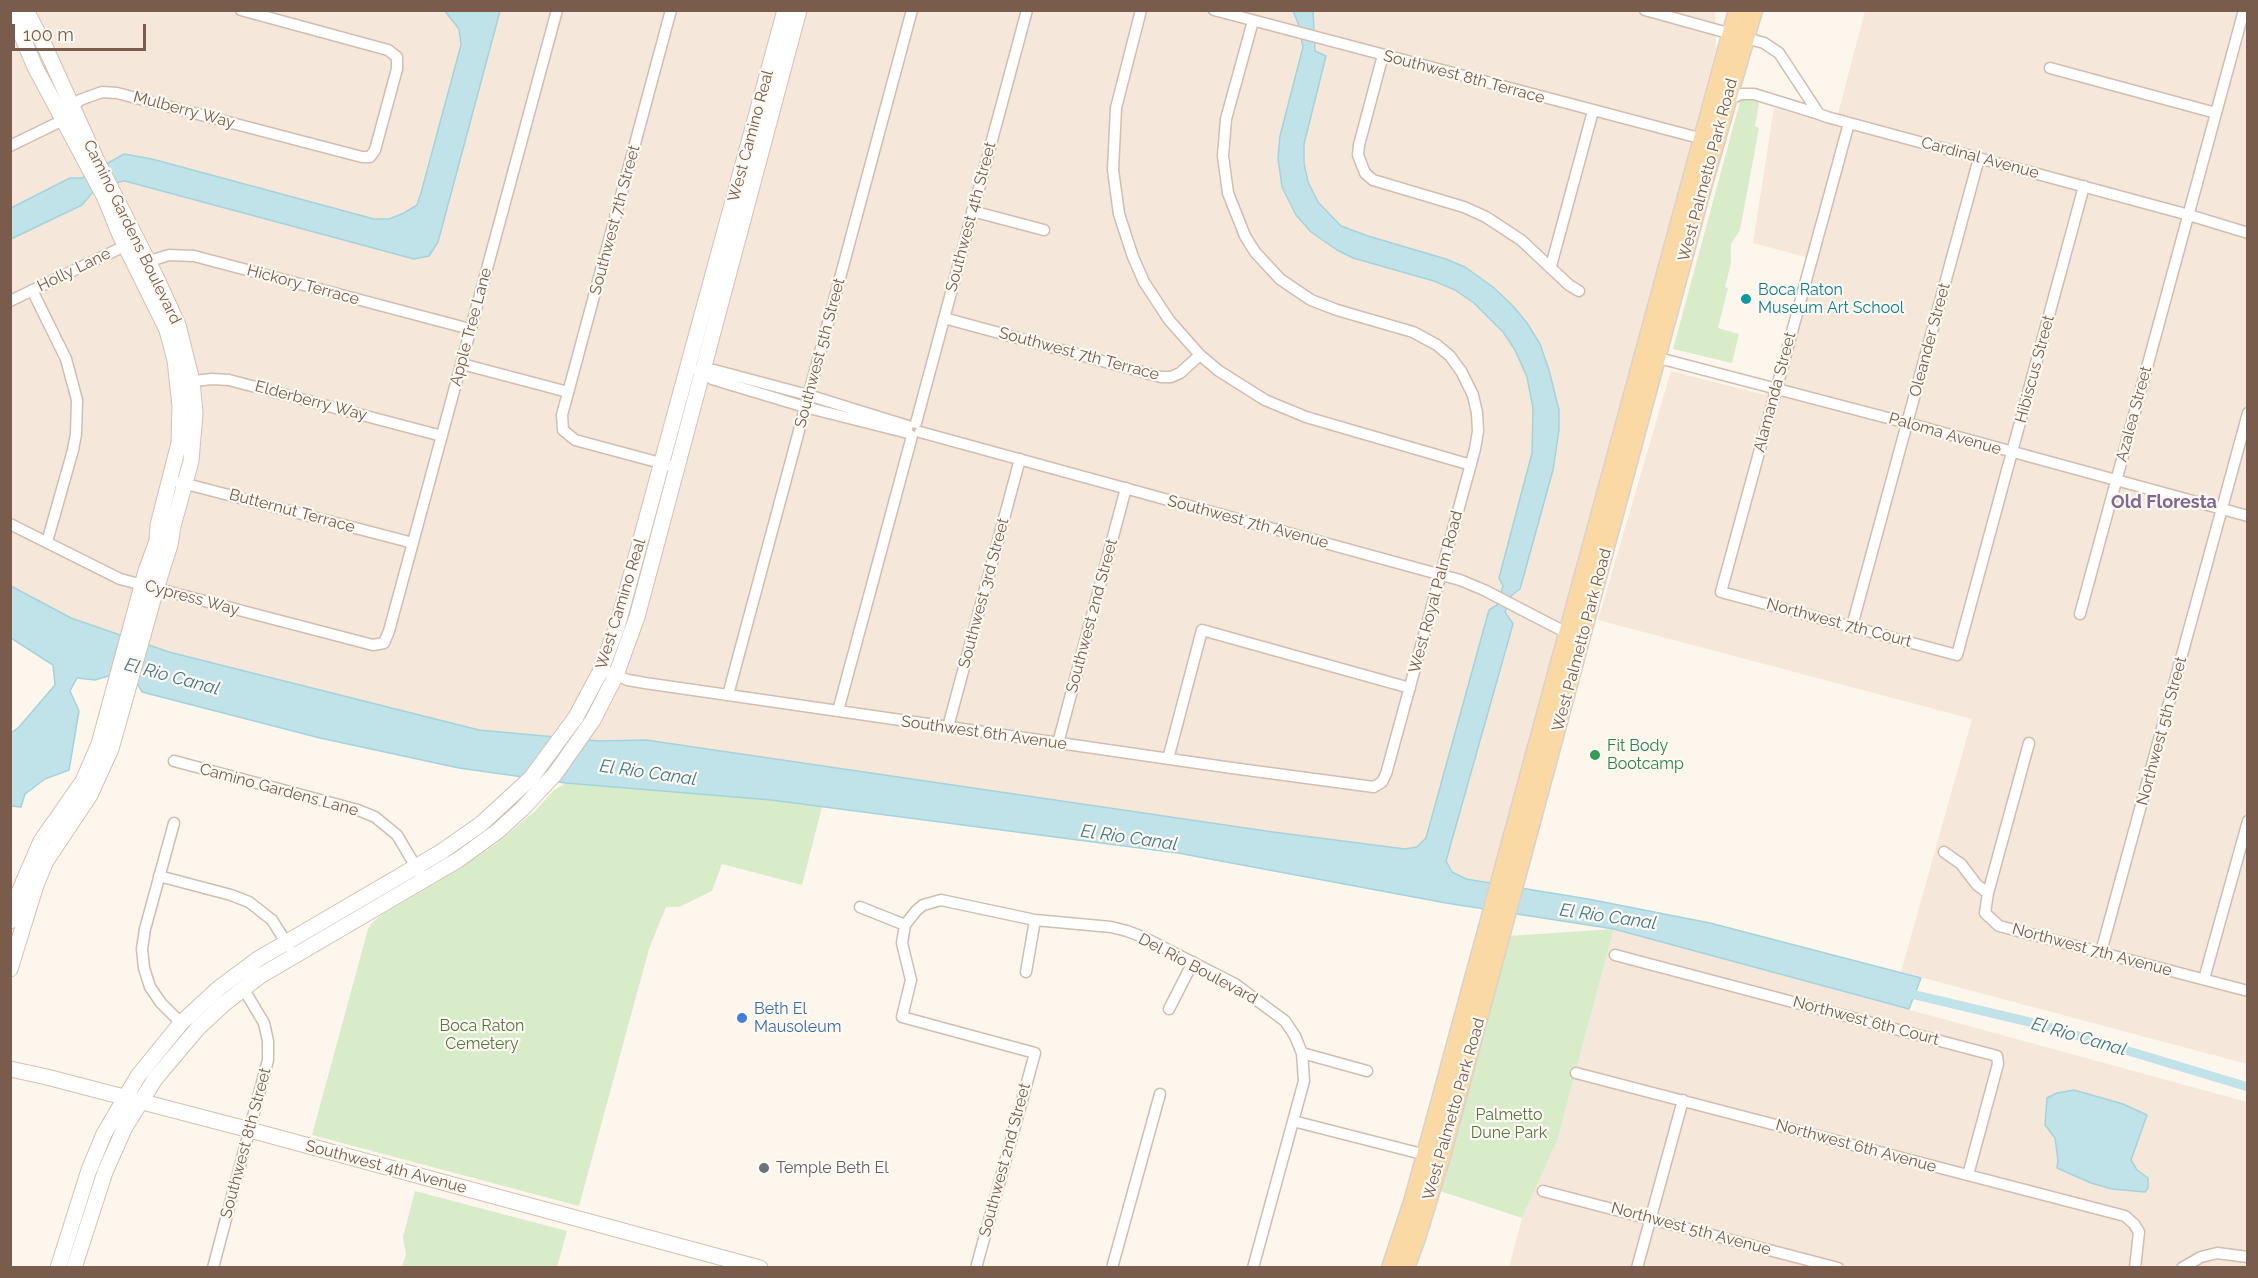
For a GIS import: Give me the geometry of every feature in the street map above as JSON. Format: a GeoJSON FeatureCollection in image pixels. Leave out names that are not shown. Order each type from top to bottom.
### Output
{"type":"FeatureCollection","features":[{"type":"Feature","properties":{"kind":"main road","name":"West Palmetto Park Road"},"geometry":{"type":"LineString","coordinates":[[1708,140],[1727,100],[1738,35],[1737,10]]}},
{"type":"Feature","properties":{"kind":"main road","name":"West Palmetto Park Road"},"geometry":{"type":"LineString","coordinates":[[1514,858],[1548,768],[1650,355],[1708,140],[1738,35],[1754,10]]}},
{"type":"Feature","properties":{"kind":"main road","name":"West Palmetto Park Road"},"geometry":{"type":"LineString","coordinates":[[1406,1268],[1420,1228],[1433,1157],[1514,858],[1547,707],[1650,355]]}},
{"type":"Feature","properties":{"kind":"main road"},"geometry":{"type":"LineString","coordinates":[[1567,633],[1575,641],[1565,682],[1567,696]]}},
{"type":"Feature","properties":{"kind":"main road"},"geometry":{"type":"LineString","coordinates":[[1547,707],[1551,719],[1541,756],[1548,768]]}},
{"type":"Feature","properties":{"kind":"main road","name":"West Palmetto Park Road"},"geometry":{"type":"LineString","coordinates":[[1390,1268],[1412,1202],[1433,1157]]}},
{"type":"Feature","properties":{"kind":"street","name":"Mulberry Way"},"geometry":{"type":"LineString","coordinates":[[10,146],[57,123],[80,100],[102,92],[117,93],[362,157],[370,157],[375,150],[397,69],[397,57],[388,50],[241,10]]}},
{"type":"Feature","properties":{"kind":"street","name":"Apple Tree Lane"},"geometry":{"type":"LineString","coordinates":[[384,643],[557,10]]}},
{"type":"Feature","properties":{"kind":"street","name":"Southwest 7th Street"},"geometry":{"type":"LineString","coordinates":[[669,465],[575,440],[563,430],[562,415],[671,10]]}},
{"type":"Feature","properties":{"kind":"street","name":"West Camino Real"},"geometry":{"type":"LineString","coordinates":[[420,873],[481,824],[526,783],[565,735],[601,669],[617,627],[698,371],[761,127],[785,10]]}},
{"type":"Feature","properties":{"kind":"street","name":"West Camino Real"},"geometry":{"type":"LineString","coordinates":[[761,127],[799,10]]}},
{"type":"Feature","properties":{"kind":"street","name":"Southwest 5th Street"},"geometry":{"type":"LineString","coordinates":[[728,695],[912,10]]}},
{"type":"Feature","properties":{"kind":"street","name":"Southwest 4th Street"},"geometry":{"type":"LineString","coordinates":[[838,711],[1027,10]]}},
{"type":"Feature","properties":{"kind":"street"},"geometry":{"type":"LineString","coordinates":[[1141,10],[1115,117],[1113,153],[1116,197],[1124,232],[1144,282],[1168,320],[1200,355],[1241,386],[1281,407],[1306,417],[1471,465]]}},
{"type":"Feature","properties":{"kind":"street","name":"Southwest 8th Terrace"},"geometry":{"type":"LineString","coordinates":[[1214,10],[1708,140]]}},
{"type":"Feature","properties":{"kind":"street"},"geometry":{"type":"LineString","coordinates":[[1645,10],[1660,12],[1764,43],[1779,53],[1819,114]]}},
{"type":"Feature","properties":{"kind":"street","name":"Azalea Street"},"geometry":{"type":"LineString","coordinates":[[2080,614],[2244,10]]}},
{"type":"Feature","properties":{"kind":"street","name":"Camino Gardens Boulevard"},"geometry":{"type":"LineString","coordinates":[[10,969],[16,917],[45,861],[90,795],[105,747],[149,587],[158,525],[178,481],[180,406],[185,382],[143,266],[19,16]]}},
{"type":"Feature","properties":{"kind":"street","name":"West Royal Palm Road"},"geometry":{"type":"LineString","coordinates":[[1253,21],[1226,119],[1224,138],[1224,165],[1228,193],[1245,236],[1267,266],[1295,290],[1328,307],[1413,332],[1444,350],[1456,363],[1470,386],[1476,404],[1477,440],[1410,688],[1386,774],[1382,782],[1370,787]]}},
{"type":"Feature","properties":{"kind":"street"},"geometry":{"type":"LineString","coordinates":[[1383,55],[1359,145],[1360,165],[1365,173],[1373,180],[1464,207],[1486,217],[1521,240],[1569,285],[1579,291]]}},
{"type":"Feature","properties":{"kind":"street"},"geometry":{"type":"LineString","coordinates":[[2050,68],[2216,113]]}},
{"type":"Feature","properties":{"kind":"street","name":"Cardinal Avenue"},"geometry":{"type":"LineString","coordinates":[[1727,100],[1741,94],[1754,94],[1849,123],[2085,186],[2247,233]]}},
{"type":"Feature","properties":{"kind":"street"},"geometry":{"type":"LineString","coordinates":[[1551,266],[1593,111]]}},
{"type":"Feature","properties":{"kind":"street","name":"Alamanda Street"},"geometry":{"type":"LineString","coordinates":[[1721,592],[1849,123]]}},
{"type":"Feature","properties":{"kind":"street","name":"Oleander Street"},"geometry":{"type":"LineString","coordinates":[[1852,626],[1979,158]]}},
{"type":"Feature","properties":{"kind":"street","name":"Hibiscus Street"},"geometry":{"type":"LineString","coordinates":[[1958,655],[2085,186]]}},
{"type":"Feature","properties":{"kind":"street"},"geometry":{"type":"LineString","coordinates":[[972,211],[1044,230]]}},
{"type":"Feature","properties":{"kind":"street","name":"Holly Lane"},"geometry":{"type":"LineString","coordinates":[[10,301],[131,243]]}},
{"type":"Feature","properties":{"kind":"street","name":"Hickory Terrace"},"geometry":{"type":"LineString","coordinates":[[143,266],[169,255],[194,256],[470,329]]}},
{"type":"Feature","properties":{"kind":"street"},"geometry":{"type":"LineString","coordinates":[[32,290],[66,359],[77,400],[73,450],[46,542]]}},
{"type":"Feature","properties":{"kind":"street","name":"Southwest 7th Terrace"},"geometry":{"type":"LineString","coordinates":[[944,318],[1161,377],[1171,377],[1180,373],[1200,355]]}},
{"type":"Feature","properties":{"kind":"street","name":"Paloma Avenue"},"geometry":{"type":"LineString","coordinates":[[1650,355],[2247,516]]}},
{"type":"Feature","properties":{"kind":"street"},"geometry":{"type":"LineString","coordinates":[[462,364],[568,392]]}},
{"type":"Feature","properties":{"kind":"street","name":"Southwest 7th Avenue"},"geometry":{"type":"LineString","coordinates":[[698,371],[714,370],[808,395],[913,430]]}},
{"type":"Feature","properties":{"kind":"street","name":"Southwest 7th Avenue"},"geometry":{"type":"LineString","coordinates":[[698,371],[712,379],[805,407],[913,430],[1441,574],[1484,590],[1567,633]]}},
{"type":"Feature","properties":{"kind":"street","name":"Elderberry Way"},"geometry":{"type":"LineString","coordinates":[[185,382],[212,379],[238,382],[442,436]]}},
{"type":"Feature","properties":{"kind":"street","name":"Northwest 5th Street"},"geometry":{"type":"LineString","coordinates":[[2102,952],[2247,414]]}},
{"type":"Feature","properties":{"kind":"street","name":"Southwest 3rd Street"},"geometry":{"type":"LineString","coordinates":[[948,727],[1020,459]]}},
{"type":"Feature","properties":{"kind":"street","name":"West Camino Real"},"geometry":{"type":"LineString","coordinates":[[58,1268],[89,1170],[104,1134],[124,1098],[150,1060],[181,1023],[231,978],[290,948],[420,873],[465,855],[498,831],[565,762],[582,737],[616,675],[634,625],[669,465]]}},
{"type":"Feature","properties":{"kind":"street","name":"Butternut Terrace"},"geometry":{"type":"LineString","coordinates":[[178,481],[413,543]]}},
{"type":"Feature","properties":{"kind":"street","name":"Southwest 2nd Street"},"geometry":{"type":"LineString","coordinates":[[1058,743],[1126,488]]}},
{"type":"Feature","properties":{"kind":"street","name":"Cypress Way"},"geometry":{"type":"LineString","coordinates":[[10,524],[120,579],[373,645],[384,643]]}},
{"type":"Feature","properties":{"kind":"street","name":"Northwest 7th Court"},"geometry":{"type":"LineString","coordinates":[[1721,592],[1958,655]]}},
{"type":"Feature","properties":{"kind":"street"},"geometry":{"type":"LineString","coordinates":[[1168,759],[1202,630],[1410,688]]}},
{"type":"Feature","properties":{"kind":"street","name":"Southwest 6th Avenue"},"geometry":{"type":"LineString","coordinates":[[601,669],[634,682],[1370,787]]}},
{"type":"Feature","properties":{"kind":"street"},"geometry":{"type":"LineString","coordinates":[[576,717],[582,729],[582,737]]}},
{"type":"Feature","properties":{"kind":"street"},"geometry":{"type":"LineString","coordinates":[[1944,852],[1961,864],[1977,885],[1988,893],[2029,743]]}},
{"type":"Feature","properties":{"kind":"street","name":"Camino Gardens Lane"},"geometry":{"type":"LineString","coordinates":[[174,761],[358,810],[375,817],[397,835],[420,873]]}},
{"type":"Feature","properties":{"kind":"street"},"geometry":{"type":"LineString","coordinates":[[2204,979],[2247,821]]}},
{"type":"Feature","properties":{"kind":"street"},"geometry":{"type":"LineString","coordinates":[[174,823],[143,939],[144,968],[155,995],[181,1023]]}},
{"type":"Feature","properties":{"kind":"street"},"geometry":{"type":"LineString","coordinates":[[159,876],[249,902],[272,920],[290,948]]}},
{"type":"Feature","properties":{"kind":"street","name":"Northwest 7th Avenue"},"geometry":{"type":"LineString","coordinates":[[1988,893],[1984,913],[1998,926],[2247,991]]}},
{"type":"Feature","properties":{"kind":"street","name":"Del Rio Boulevard"},"geometry":{"type":"LineString","coordinates":[[905,925],[916,910],[923,905],[941,900],[1035,920],[1111,927],[1127,931],[1193,962],[1235,984],[1278,1015],[1295,1036],[1302,1053],[1304,1081],[1293,1121]]}},
{"type":"Feature","properties":{"kind":"street"},"geometry":{"type":"LineString","coordinates":[[860,907],[905,925]]}},
{"type":"Feature","properties":{"kind":"street"},"geometry":{"type":"LineString","coordinates":[[1026,972],[1035,920]]}},
{"type":"Feature","properties":{"kind":"street","name":"Southwest 2nd Street"},"geometry":{"type":"LineString","coordinates":[[905,925],[902,943],[911,980],[902,1017],[1035,1053],[976,1268]]}},
{"type":"Feature","properties":{"kind":"street","name":"West Camino Real"},"geometry":{"type":"LineString","coordinates":[[74,1268],[105,1172],[125,1127],[160,1072],[209,1017],[290,948]]}},
{"type":"Feature","properties":{"kind":"street","name":"Northwest 6th Court"},"geometry":{"type":"LineString","coordinates":[[1615,955],[1997,1056],[1998,1064],[1968,1175]]}},
{"type":"Feature","properties":{"kind":"street"},"geometry":{"type":"LineString","coordinates":[[1169,1010],[1193,962]]}},
{"type":"Feature","properties":{"kind":"street","name":"Southwest 8th Street"},"geometry":{"type":"LineString","coordinates":[[213,1268],[266,1069],[268,1041],[260,1014],[243,988]]}},
{"type":"Feature","properties":{"kind":"street"},"geometry":{"type":"LineString","coordinates":[[1302,1053],[1368,1071]]}},
{"type":"Feature","properties":{"kind":"street","name":"Southwest 4th Avenue"},"geometry":{"type":"LineString","coordinates":[[10,1069],[250,1130],[760,1268]]}},
{"type":"Feature","properties":{"kind":"street","name":"Northwest 6th Avenue"},"geometry":{"type":"LineString","coordinates":[[1576,1072],[2125,1216],[2139,1232],[2135,1268]]}},
{"type":"Feature","properties":{"kind":"street"},"geometry":{"type":"LineString","coordinates":[[1112,1268],[1160,1094]]}},
{"type":"Feature","properties":{"kind":"street"},"geometry":{"type":"LineString","coordinates":[[1637,1268],[1683,1100]]}},
{"type":"Feature","properties":{"kind":"street"},"geometry":{"type":"LineString","coordinates":[[1253,1268],[1293,1121],[1433,1157]]}},
{"type":"Feature","properties":{"kind":"street","name":"Northwest 5th Avenue"},"geometry":{"type":"LineString","coordinates":[[1543,1191],[1838,1268]]}},
{"type":"Feature","properties":{"kind":"street"},"geometry":{"type":"LineString","coordinates":[[2182,1268],[2201,1257],[2217,1253],[2247,1257]]}},
{"type":"Feature","properties":{"kind":"shaded area"},"geometry":{"type":"Polygon","coordinates":[[[10,11],[1715,11],[1716,49],[1493,883],[1466,879],[1452,872],[1446,861],[1455,825],[1432,819],[1426,838],[1417,847],[1405,849],[1273,832],[646,740],[599,741],[479,730],[169,652],[71,618],[11,586],[10,11]]]}},
{"type":"Feature","properties":{"kind":"shaded area"},"geometry":{"type":"Polygon","coordinates":[[[1865,11],[2247,11],[2247,1064],[1901,972],[1972,719],[1598,620],[1671,371],[1765,395],[1786,346],[1809,258],[1753,243],[1774,108],[1835,125],[1865,11]]]}},
{"type":"Feature","properties":{"kind":"shaded area"},"geometry":{"type":"Polygon","coordinates":[[[1614,929],[2247,1102],[2247,1267],[1509,1268],[1522,1218],[1557,1141],[1614,929]]]}},
{"type":"Feature","properties":{"kind":"green space"},"geometry":{"type":"Polygon","coordinates":[[[1741,98],[1758,98],[1755,126],[1759,128],[1740,230],[1731,244],[1731,263],[1725,287],[1728,288],[1718,328],[1739,334],[1732,363],[1673,349],[1741,98]]]}},
{"type":"Feature","properties":{"kind":"green space","name":"Boca Raton Cemetery"},"geometry":{"type":"Polygon","coordinates":[[[566,783],[771,800],[822,807],[802,885],[722,864],[712,891],[679,907],[666,907],[649,949],[579,1206],[312,1135],[368,929],[372,923],[381,915],[459,869],[496,844],[536,810],[554,790],[566,783]]]}},
{"type":"Feature","properties":{"kind":"green space","name":"Palmetto Dune Park"},"geometry":{"type":"Polygon","coordinates":[[[1614,929],[1557,1141],[1522,1218],[1437,1190],[1508,936],[1614,929]]]}},
{"type":"Feature","properties":{"kind":"green space"},"geometry":{"type":"Polygon","coordinates":[[[415,1191],[567,1231],[557,1267],[402,1267],[406,1254],[403,1237],[415,1191]]]}},
{"type":"Feature","properties":{"kind":"water"},"geometry":{"type":"Polygon","coordinates":[[[445,11],[500,11],[438,242],[429,256],[414,259],[125,181],[92,193],[82,205],[11,239],[11,208],[70,178],[82,178],[124,154],[152,159],[374,219],[389,219],[404,213],[417,205],[461,45],[459,29],[445,11]]]}},
{"type":"Feature","properties":{"kind":"water"},"geometry":{"type":"Polygon","coordinates":[[[1293,11],[1313,11],[1315,51],[1326,56],[1304,144],[1304,163],[1308,182],[1318,202],[1341,226],[1446,259],[1465,267],[1493,287],[1513,306],[1540,344],[1559,410],[1559,430],[1553,470],[1520,589],[1512,595],[1505,612],[1513,624],[1446,861],[1452,872],[1466,879],[1588,899],[1710,923],[1921,978],[1909,1009],[1614,929],[1446,903],[1178,853],[771,800],[566,783],[459,768],[320,738],[142,692],[138,685],[108,676],[95,680],[77,678],[70,691],[79,711],[69,770],[45,779],[25,794],[21,807],[11,806],[11,733],[19,727],[55,685],[53,665],[11,638],[11,586],[71,618],[169,652],[479,730],[599,741],[646,740],[1273,832],[1405,849],[1417,847],[1426,838],[1489,610],[1497,605],[1503,586],[1499,578],[1532,453],[1533,408],[1527,377],[1515,350],[1503,332],[1474,303],[1455,290],[1434,281],[1353,258],[1311,232],[1296,215],[1282,187],[1278,158],[1280,136],[1303,47],[1293,11]]]}},
{"type":"Feature","properties":{"kind":"water"},"geometry":{"type":"Polygon","coordinates":[[[2074,1090],[2123,1104],[2147,1115],[2131,1160],[2137,1170],[2148,1178],[2148,1188],[2145,1192],[2112,1189],[2091,1183],[2057,1168],[2055,1138],[2045,1125],[2047,1098],[2057,1093],[2074,1090]]]}},
{"type":"Feature","properties":{"kind":"waterway","name":"El Rio Canal"},"geometry":{"type":"LineString","coordinates":[[1903,992],[2042,1025],[2248,1087]]}},
{"type":"Feature","properties":{"kind":"place","name":"Boca Raton Museum Art School"},"geometry":{"type":"Point","coordinates":[1746,299]}},
{"type":"Feature","properties":{"kind":"place","name":"Fit Body Bootcamp"},"geometry":{"type":"Point","coordinates":[1595,755]}},
{"type":"Feature","properties":{"kind":"place","name":"Beth El Mausoleum"},"geometry":{"type":"Point","coordinates":[742,1018]}},
{"type":"Feature","properties":{"kind":"place","name":"Temple Beth El"},"geometry":{"type":"Point","coordinates":[764,1168]}},
{"type":"Feature","properties":{"kind":"district","name":"Old Floresta"},"geometry":{"type":"Point","coordinates":[2164,503]}}]}
